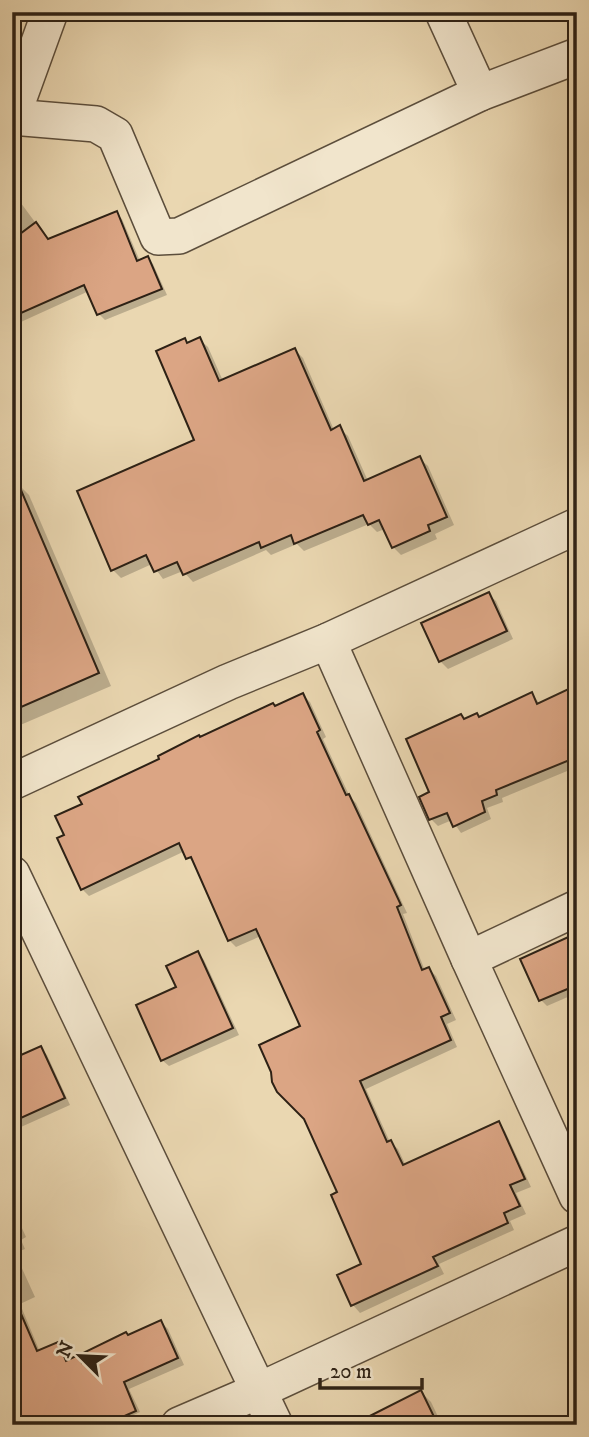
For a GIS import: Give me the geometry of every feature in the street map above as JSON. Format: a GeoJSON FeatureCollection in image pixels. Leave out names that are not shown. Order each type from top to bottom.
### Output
{"type":"FeatureCollection","features":[{"type":"Feature","properties":{"kind":"street"},"geometry":{"type":"LineString","coordinates":[[50,12],[12,117],[96,124],[115,135],[158,237],[179,236],[480,93],[577,55]]}},
{"type":"Feature","properties":{"kind":"street"},"geometry":{"type":"LineString","coordinates":[[443,12],[480,93]]}},
{"type":"Feature","properties":{"kind":"street"},"geometry":{"type":"LineString","coordinates":[[13,780],[228,682],[328,641],[577,526]]}},
{"type":"Feature","properties":{"kind":"street"},"geometry":{"type":"LineString","coordinates":[[328,641],[577,1196]]}},
{"type":"Feature","properties":{"kind":"street"},"geometry":{"type":"LineString","coordinates":[[12,874],[275,1425]]}},
{"type":"Feature","properties":{"kind":"street"},"geometry":{"type":"LineString","coordinates":[[469,959],[577,908]]}},
{"type":"Feature","properties":{"kind":"street"},"geometry":{"type":"LineString","coordinates":[[179,1425],[577,1243]]}},
{"type":"Feature","properties":{"kind":"building"},"geometry":{"type":"Polygon","coordinates":[[[117,211],[137,261],[148,256],[162,289],[97,315],[84,285],[12,317],[12,240],[36,222],[48,239],[117,211]]]}},
{"type":"Feature","properties":{"kind":"building"},"geometry":{"type":"Polygon","coordinates":[[[200,337],[219,381],[295,348],[331,430],[340,425],[364,481],[420,456],[447,517],[428,525],[430,531],[392,548],[379,520],[368,525],[363,515],[294,544],[291,535],[261,548],[259,542],[183,575],[177,562],[154,572],[146,555],[111,571],[77,491],[194,440],[156,351],[185,338],[187,343],[200,337]]]}},
{"type":"Feature","properties":{"kind":"building"},"geometry":{"type":"Polygon","coordinates":[[[12,469],[99,673],[12,711],[12,469]]]}},
{"type":"Feature","properties":{"kind":"building"},"geometry":{"type":"Polygon","coordinates":[[[489,592],[507,631],[439,662],[421,623],[489,592]]]}},
{"type":"Feature","properties":{"kind":"building"},"geometry":{"type":"Polygon","coordinates":[[[577,685],[577,757],[496,790],[497,795],[482,801],[485,812],[453,827],[447,813],[429,820],[419,797],[429,792],[406,739],[461,714],[464,719],[477,713],[479,717],[532,692],[537,704],[577,685]]]}},
{"type":"Feature","properties":{"kind":"building"},"geometry":{"type":"Polygon","coordinates":[[[303,693],[320,730],[317,732],[346,795],[349,794],[401,905],[397,907],[422,970],[429,967],[450,1013],[441,1017],[451,1040],[360,1081],[387,1142],[391,1140],[403,1165],[499,1121],[525,1179],[510,1185],[520,1206],[504,1213],[508,1223],[433,1257],[438,1266],[351,1306],[337,1275],[361,1264],[331,1195],[337,1192],[304,1119],[277,1092],[259,1045],[300,1026],[256,929],[228,941],[191,857],[186,859],[179,843],[81,890],[57,838],[64,835],[55,816],[82,804],[78,797],[159,759],[158,756],[199,735],[200,737],[273,703],[275,706],[303,693]]]}},
{"type":"Feature","properties":{"kind":"building"},"geometry":{"type":"Polygon","coordinates":[[[577,933],[577,985],[539,1001],[520,959],[577,933]]]}},
{"type":"Feature","properties":{"kind":"building"},"geometry":{"type":"Polygon","coordinates":[[[198,951],[233,1028],[161,1061],[136,1005],[176,987],[166,966],[198,951]]]}},
{"type":"Feature","properties":{"kind":"building"},"geometry":{"type":"Polygon","coordinates":[[[41,1046],[65,1098],[12,1122],[12,1059],[41,1046]]]}},
{"type":"Feature","properties":{"kind":"building"},"geometry":{"type":"Polygon","coordinates":[[[12,1293],[37,1351],[58,1342],[66,1361],[78,1355],[82,1363],[83,1353],[126,1332],[128,1335],[161,1320],[178,1358],[124,1382],[136,1411],[104,1425],[12,1425],[12,1293]]]}},
{"type":"Feature","properties":{"kind":"building"},"geometry":{"type":"Polygon","coordinates":[[[421,1390],[438,1425],[352,1425],[421,1390]]]}}]}
